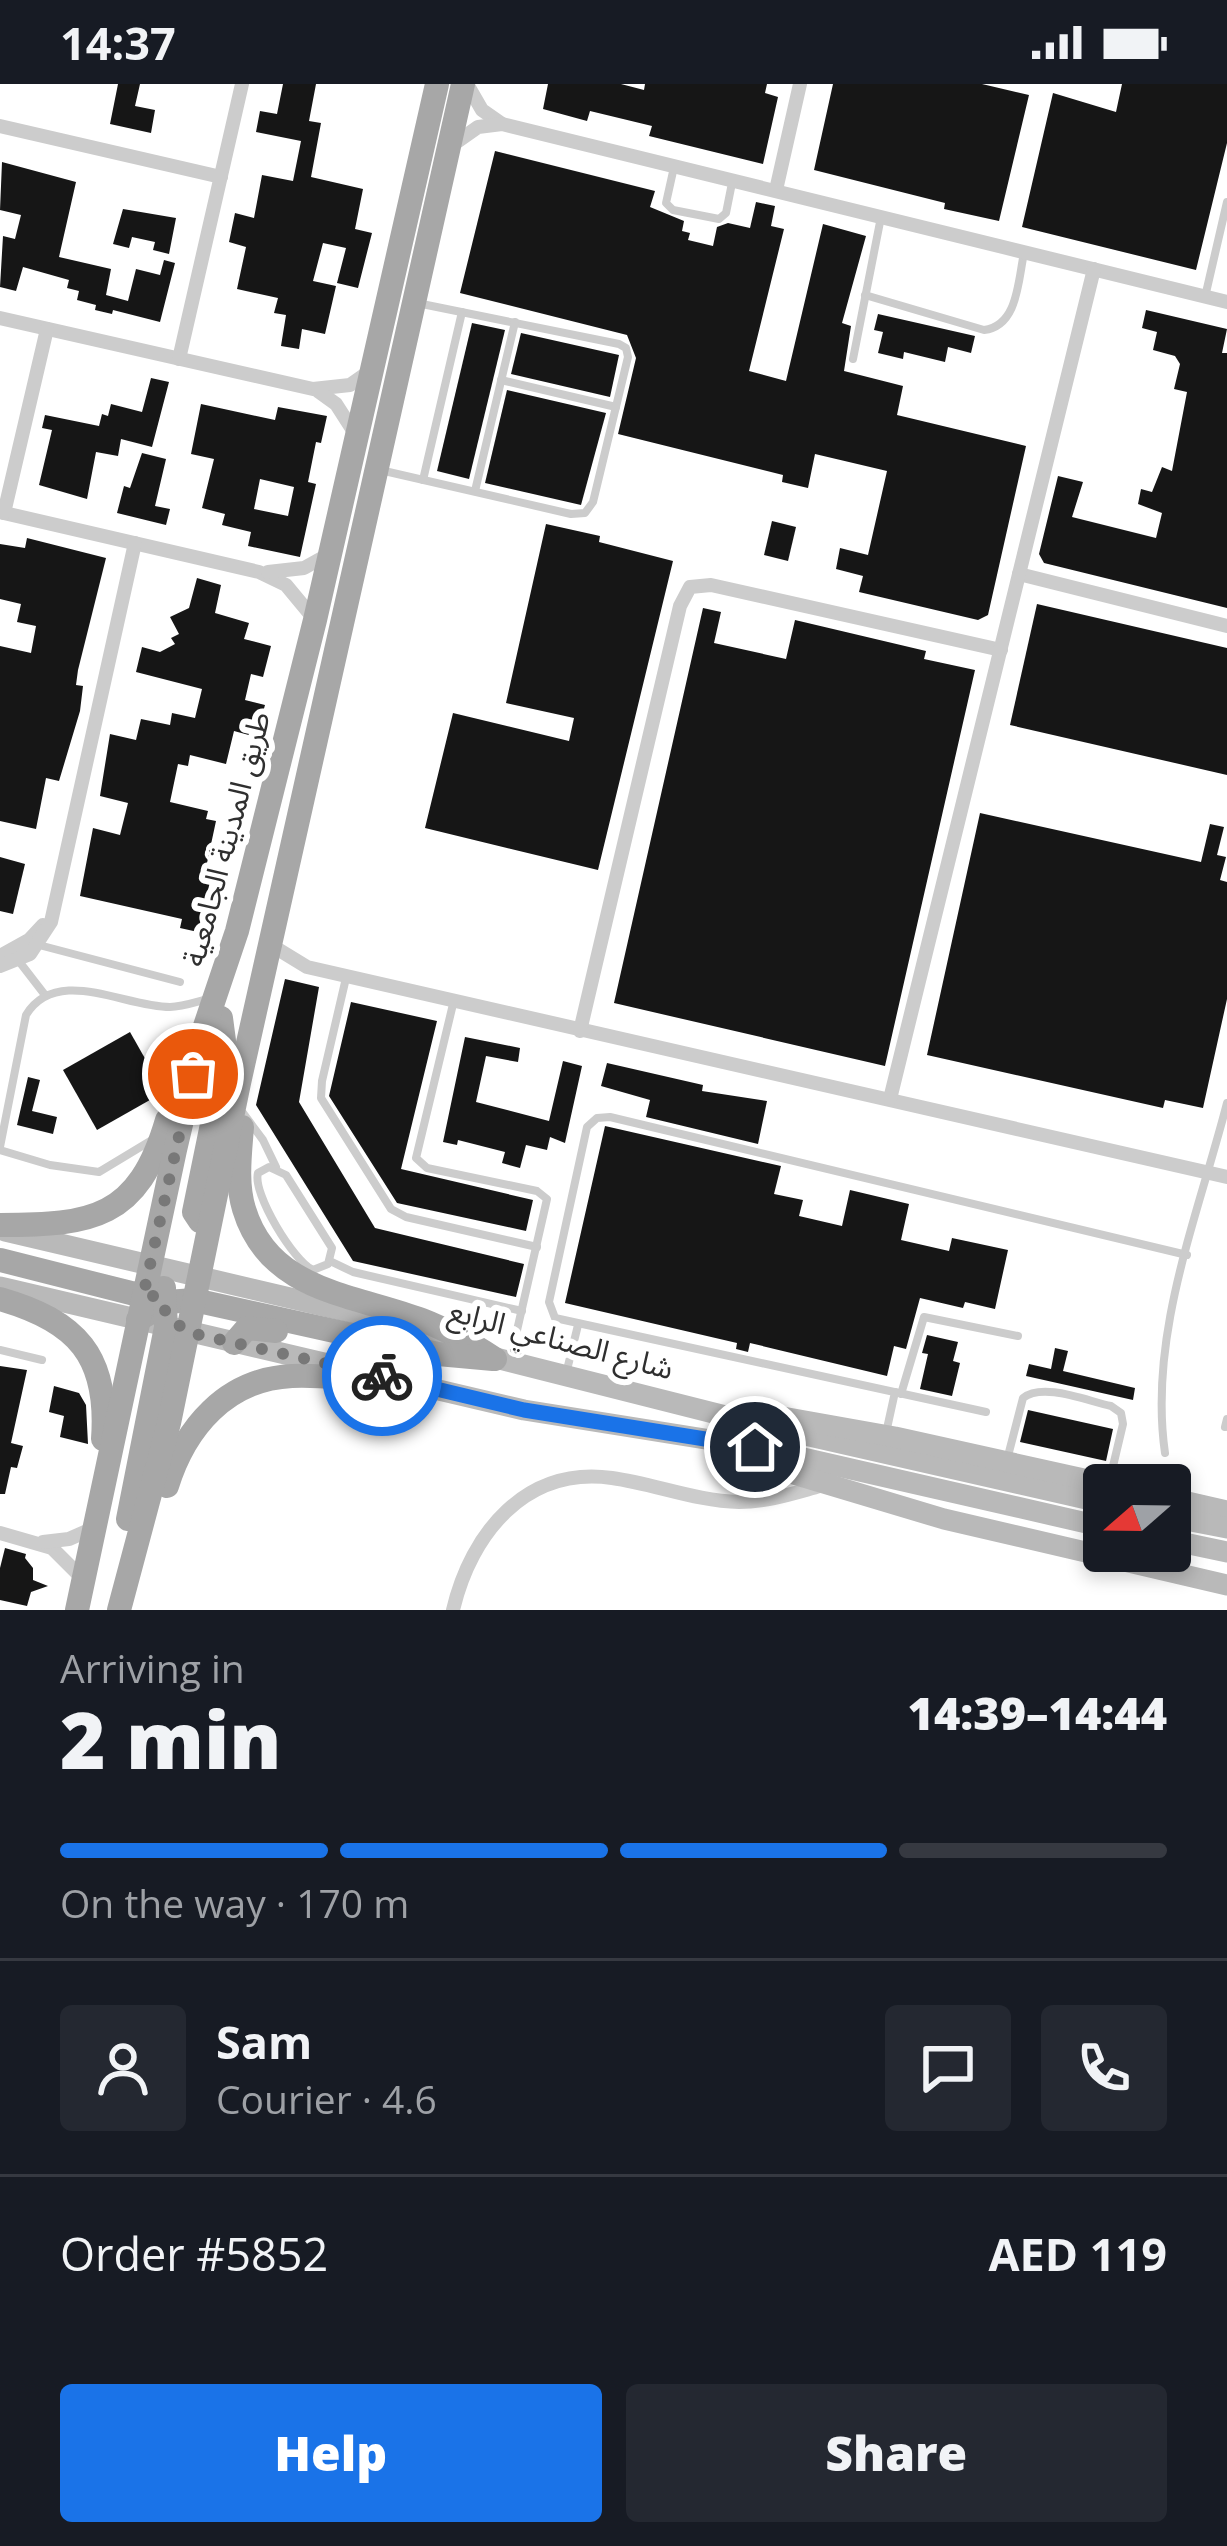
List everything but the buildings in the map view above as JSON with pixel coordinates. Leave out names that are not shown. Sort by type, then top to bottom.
[{"type":"main road","name":"طريق المدينة الجامعية","points":[[77,1610],[107,1481],[161,1300],[215,1009],[315,620],[437,84]]},
{"type":"main road","name":"طريق المدينة الجامعية","points":[[161,1300],[196,1288],[465,84]]},
{"type":"main road","points":[[0,1227],[58,1226],[115,1205],[141,1178],[163,1132],[181,1076],[215,1009]]},
{"type":"main road","points":[[210,1221],[200,1221],[194,1212],[226,1056],[215,1009]]},
{"type":"main road","points":[[239,1083],[243,1209],[258,1241],[283,1270],[326,1292],[445,1330],[502,1361]]},
{"type":"main road","points":[[0,1227],[161,1300]]},
{"type":"main road","points":[[0,1260],[161,1300]]},
{"type":"main road","points":[[0,1287],[161,1300],[196,1288],[461,1358],[502,1361]]},
{"type":"main road","name":"شارع الصناعي الرابع","points":[[196,1288],[354,1313],[502,1361],[1083,1499]]},
{"type":"main road","points":[[0,1299],[61,1323],[87,1350],[104,1396],[107,1481]]},
{"type":"main road","points":[[122,1599],[125,1532],[161,1300]]},
{"type":"main road","name":"شارع الصناعي الرابع","points":[[161,1300],[234,1343],[524,1410],[788,1454],[1002,1483],[1083,1518]]},
{"type":"main road","points":[[234,1343],[247,1328],[257,1327],[407,1360],[461,1358]]},
{"type":"main road","points":[[122,1599],[142,1562],[180,1451],[194,1426],[214,1406],[237,1390],[278,1378],[395,1379]]},
{"type":"main road","points":[[697,1408],[776,1415],[885,1435],[1002,1483],[1083,1485]]},
{"type":"main road","points":[[675,1435],[944,1519],[1227,1586]]},
{"type":"main road","points":[[1191,1503],[1227,1511]]},
{"type":"main road","points":[[1191,1521],[1227,1528]]},
{"type":"main road","points":[[1191,1544],[1227,1552]]},
{"type":"street","points":[[179,358],[242,84]]},
{"type":"street","points":[[465,84],[482,110],[502,124],[1227,302]]},
{"type":"street","points":[[776,190],[800,84]]},
{"type":"street","points":[[448,149],[466,132],[502,124]]},
{"type":"street","points":[[0,127],[221,177]]},
{"type":"street","points":[[890,1099],[1094,269]]},
{"type":"street","points":[[0,318],[313,389],[350,385],[370,371]]},
{"type":"street","points":[[47,329],[2,512],[259,572],[286,585],[315,620]]},
{"type":"street","points":[[313,389],[345,414],[356,438]]},
{"type":"street","points":[[0,966],[39,945],[52,922],[135,543]]},
{"type":"street","points":[[259,572],[304,568],[331,553]]},
{"type":"street","points":[[1019,574],[1227,626]]},
{"type":"street","points":[[580,1031],[680,606],[690,587],[711,584],[1000,650]]},
{"type":"street","points":[[0,956],[29,940],[53,911]]},
{"type":"street","points":[[271,945],[307,967],[1227,1177]]},
{"type":"street","points":[[263,978],[307,967]]},
{"type":"street","points":[[453,1610],[463,1573],[485,1532],[519,1499],[561,1480],[607,1478],[740,1502],[825,1484]]},
{"type":"street","points":[[38,1543],[69,1539],[97,1527]]},
{"type":"street","points":[[0,1534],[38,1543],[65,1557],[84,1580]]},
{"type":"lane","points":[[675,165],[666,203],[673,210],[719,220],[733,179]]},
{"type":"lane","points":[[1205,297],[1227,202]]},
{"type":"lane","points":[[853,358],[881,215]]},
{"type":"lane","points":[[865,295],[984,330],[996,328],[1009,316],[1024,252]]},
{"type":"lane","points":[[379,470],[572,514],[585,513],[593,502],[628,357],[623,345],[413,302]]},
{"type":"lane","points":[[422,480],[462,312]]},
{"type":"lane","points":[[475,491],[515,322]]},
{"type":"lane","points":[[501,380],[616,407]]},
{"type":"lane","points":[[39,945],[180,982]]},
{"type":"lane","points":[[18,960],[45,995]]},
{"type":"lane","points":[[346,976],[322,1098],[386,1202],[398,1214],[537,1247]]},
{"type":"lane","points":[[163,1132],[99,1172],[50,1165],[0,1149],[26,1016],[45,995],[66,989],[169,1007],[215,1009]]},
{"type":"lane","points":[[454,1000],[416,1159],[427,1168],[543,1194],[548,1205],[522,1311],[502,1361]]},
{"type":"lane","points":[[1165,1453],[1160,1382],[1227,1103]]},
{"type":"lane","points":[[243,1113],[332,1248],[330,1261],[322,1269],[305,1268],[257,1192],[258,1173],[276,1167]]},
{"type":"lane","points":[[986,1412],[555,1318],[549,1302],[584,1132],[591,1121],[603,1117],[1187,1255]]},
{"type":"lane","points":[[330,1261],[353,1272],[522,1311]]},
{"type":"lane","points":[[885,1435],[924,1318],[1018,1336]]},
{"type":"lane","points":[[566,1376],[578,1324]]},
{"type":"lane","points":[[0,1350],[42,1360]]},
{"type":"lane","points":[[1002,1483],[1028,1393],[1041,1391],[1121,1412],[1123,1424],[1114,1464]]},
{"type":"way so far","points":[[193,1074],[143,1296],[159,1296],[167,1315],[187,1332],[382,1376]]},
{"type":"route","points":[[382,1376],[600,1425],[755,1447]]}]
